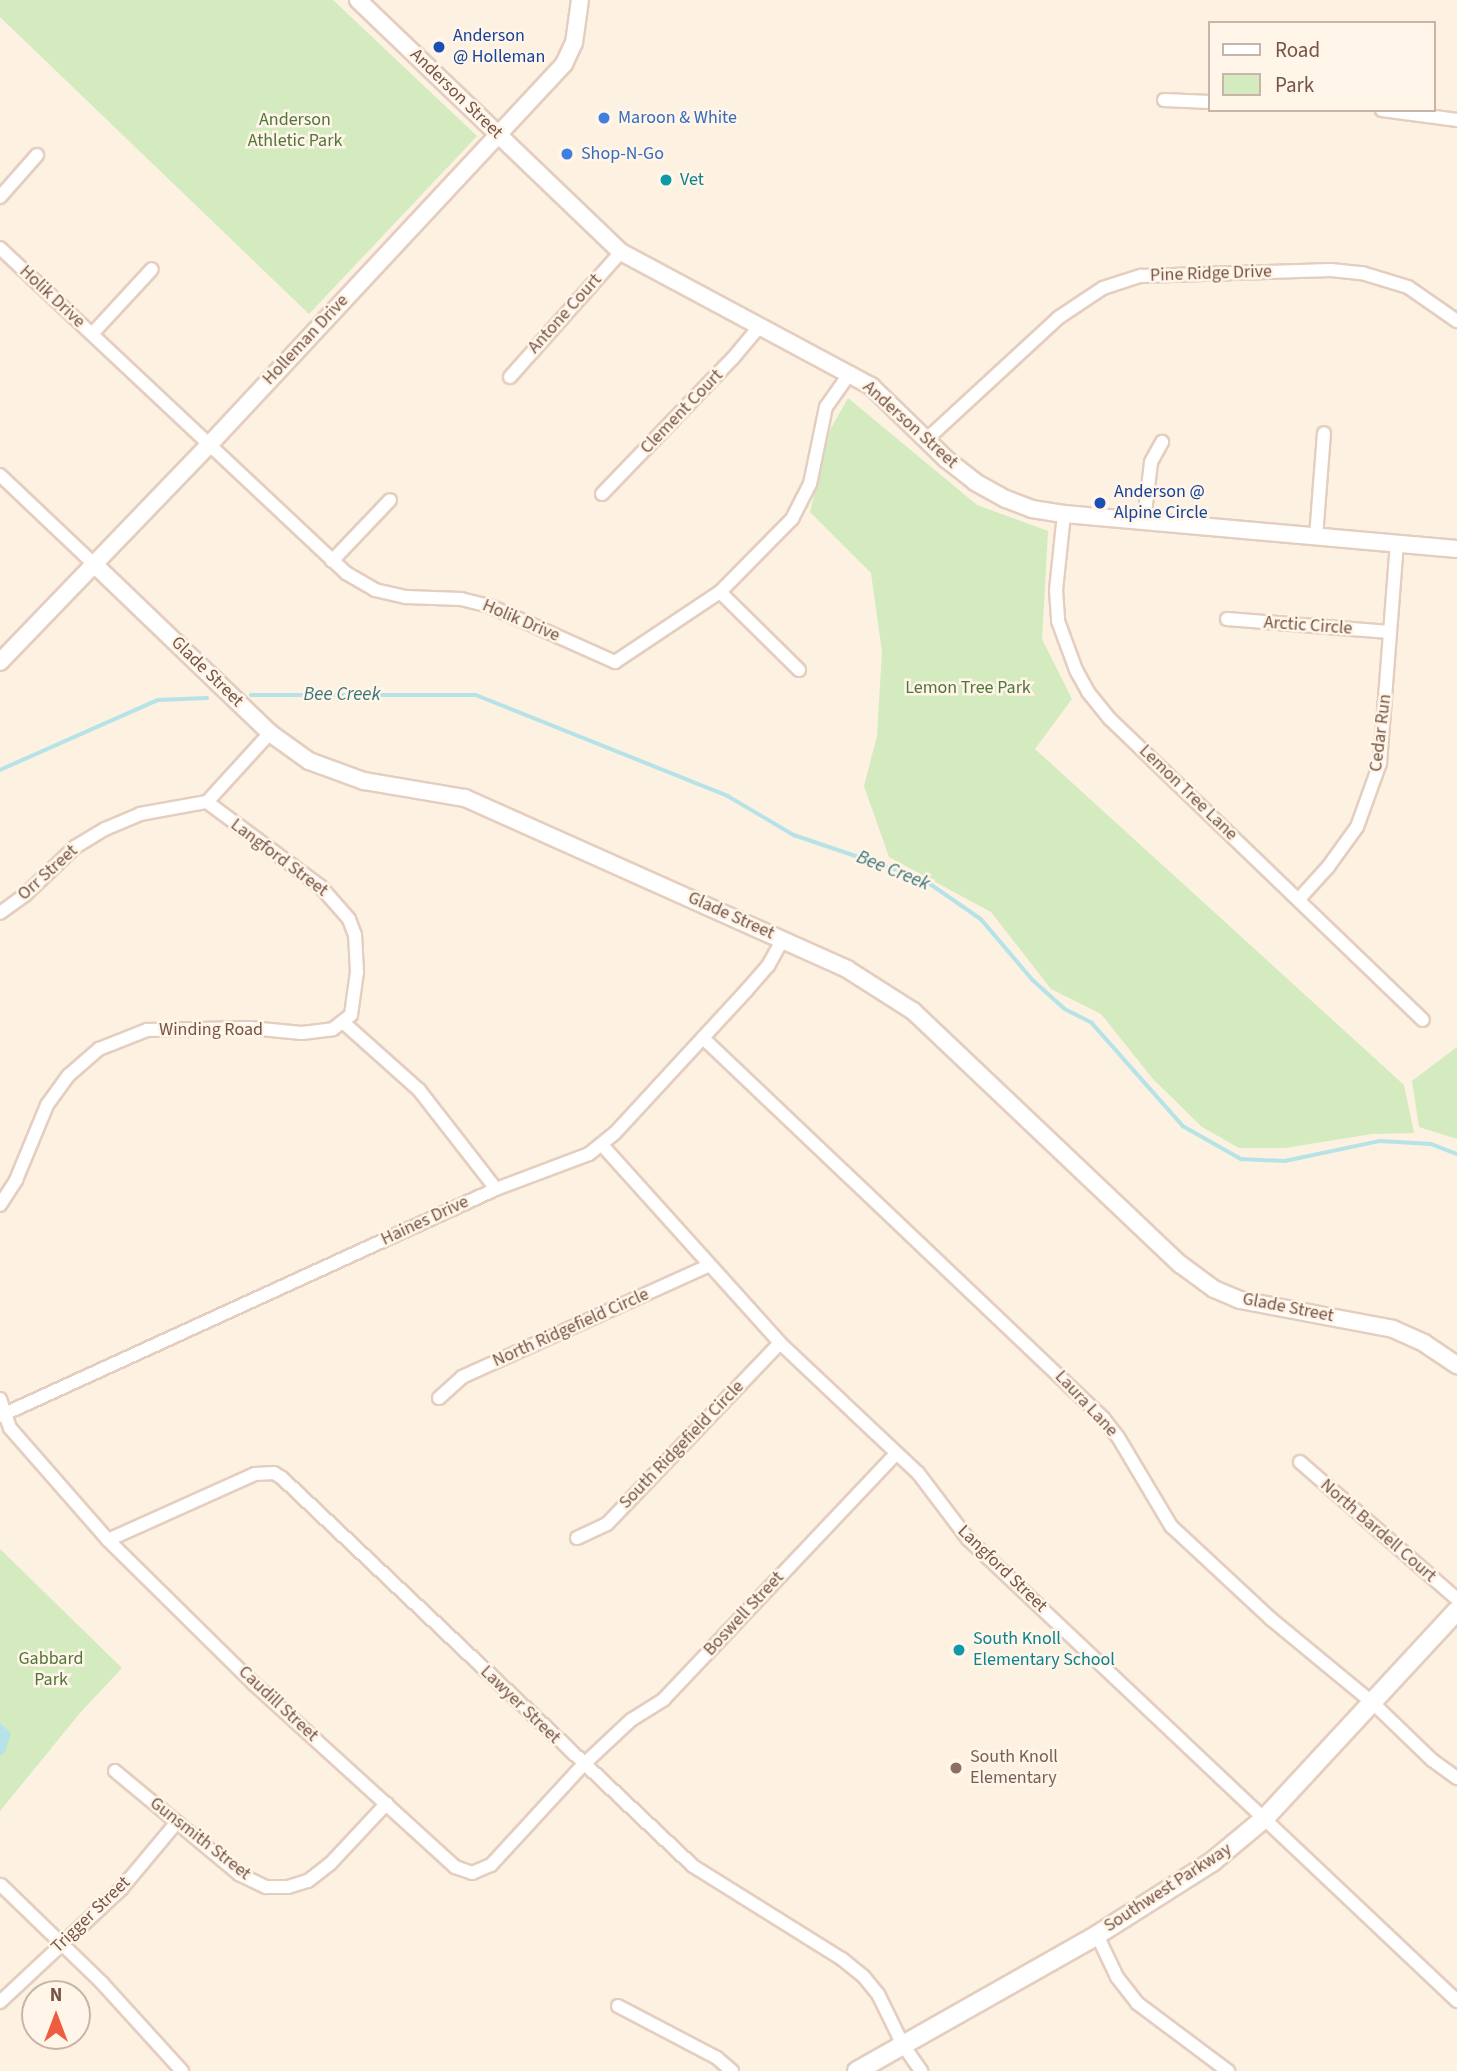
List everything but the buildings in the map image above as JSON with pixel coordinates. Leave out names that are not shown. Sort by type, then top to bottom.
[{"type":"main road","name":"Southwest Parkway","points":[[857,2071],[1097,1935],[1212,1862],[1265,1818],[1374,1704],[1457,1611]]},
{"type":"street","name":"Anderson Street","points":[[358,0],[496,134],[524,156],[621,252],[850,373],[888,400],[975,482],[1032,509],[1064,514],[1457,549]]},
{"type":"street","name":"Holleman Drive","points":[[0,662],[209,445],[564,64],[574,43],[580,0]]},
{"type":"street","points":[[1164,100],[1208,102]]},
{"type":"street","points":[[1397,112],[1457,120]]},
{"type":"street","points":[[0,197],[37,155]]},
{"type":"street","name":"Holik Drive","points":[[0,248],[332,561],[375,590],[406,597],[461,598],[484,605],[615,662],[720,592],[781,531],[801,506],[810,484],[826,407],[850,373]]},
{"type":"street","name":"Antone Court","points":[[510,377],[621,252]]},
{"type":"street","points":[[92,334],[152,268]]},
{"type":"street","name":"Pine Ridge Drive","points":[[927,439],[1058,318],[1103,288],[1141,276],[1331,270],[1362,273],[1408,287],[1457,321]]},
{"type":"street","name":"Clement Court","points":[[602,494],[733,358],[759,327]]},
{"type":"street","points":[[1316,537],[1324,433]]},
{"type":"street","points":[[1144,521],[1150,462],[1162,442]]},
{"type":"street","name":"Glade Street","points":[[0,475],[287,747],[326,769],[364,781],[431,790],[465,798],[847,969],[913,1011],[1180,1264],[1214,1289],[1240,1300],[1393,1329],[1424,1343],[1457,1365]]},
{"type":"street","points":[[332,561],[390,500]]},
{"type":"street","name":"Lemon Tree Lane","points":[[1064,514],[1056,590],[1058,621],[1076,670],[1088,692],[1110,719],[1423,1020]]},
{"type":"street","name":"Cedar Run","points":[[1299,899],[1328,867],[1351,835],[1374,786],[1384,740],[1389,632],[1397,544]]},
{"type":"street","points":[[720,592],[799,670]]},
{"type":"street","name":"Arctic Circle","points":[[1227,620],[1389,632]]},
{"type":"street","points":[[207,802],[270,733]]},
{"type":"street","name":"Orr Street","points":[[0,913],[25,895],[75,847],[105,829],[140,814],[207,802]]},
{"type":"street","name":"Langford Street","points":[[207,802],[320,886],[349,919],[355,936],[357,972],[351,1015],[344,1023]]},
{"type":"street","name":"Haines Drive","points":[[2,1415],[496,1189],[589,1154],[602,1145],[768,967],[783,939]]},
{"type":"street","points":[[344,1023],[419,1090],[496,1189]]},
{"type":"street","name":"Winding Road","points":[[0,1205],[16,1180],[47,1105],[69,1075],[99,1049],[147,1030],[250,1028],[302,1033],[344,1023]]},
{"type":"street","name":"Laura Lane","points":[[703,1038],[1103,1418],[1118,1437],[1171,1525],[1271,1619],[1374,1704],[1432,1760],[1457,1778]]},
{"type":"street","name":"Langford Street","points":[[602,1145],[780,1343],[918,1473],[968,1539],[1457,2001]]},
{"type":"street","name":"North Ridgefield Circle","points":[[439,1398],[462,1377],[708,1266]]},
{"type":"street","name":"South Ridgefield Circle","points":[[577,1538],[607,1524],[780,1343]]},
{"type":"street","name":"Caudill Street","points":[[0,1399],[2,1415],[10,1428],[108,1540],[254,1683],[455,1867],[472,1872],[482,1871],[491,1865],[583,1765]]},
{"type":"street","name":"Boswell Street","points":[[583,1765],[631,1720],[664,1699],[896,1454]]},
{"type":"street","name":"North Bardell Court","points":[[1300,1462],[1457,1599]]},
{"type":"street","name":"Lawyer Street","points":[[108,1540],[255,1474],[274,1473],[290,1483],[583,1765],[693,1866],[842,1959],[864,1977],[878,1994],[903,2045],[922,2071]]},
{"type":"street","name":"Gunsmith Street","points":[[115,1771],[249,1880],[266,1887],[288,1887],[308,1881],[330,1864],[387,1803]]},
{"type":"street","name":"Trigger Street","points":[[0,2002],[121,1889],[177,1822]]},
{"type":"street","points":[[1,1885],[157,2040],[182,2071]]},
{"type":"street","points":[[1097,1935],[1117,1977],[1137,2004],[1228,2071]]},
{"type":"street","points":[[618,2006],[717,2058],[732,2071]]},
{"type":"green space","name":"Anderson Athletic Park","points":[[0,0],[333,0],[477,136],[309,314],[0,17]]},
{"type":"green space","name":"Lemon Tree Park","points":[[848,398],[977,505],[1048,531],[1042,639],[1072,699],[1035,749],[1404,1085],[1414,1133],[1372,1134],[1285,1148],[1239,1148],[1202,1127],[1153,1079],[1101,1014],[1051,989],[991,912],[889,857],[864,786],[877,736],[882,652],[871,573],[810,512],[830,430]]},
{"type":"green space","points":[[1457,1047],[1457,1139],[1419,1127],[1412,1081]]},
{"type":"green space","name":"Gabbard Park","points":[[0,1549],[122,1668],[80,1713],[0,1811]]},
{"type":"water","points":[[0,1723],[11,1733],[5,1752],[0,1756]]},
{"type":"waterway","name":"Bee Creek","points":[[251,695],[476,695],[728,796],[794,835],[923,879],[981,919],[1033,980],[1065,1009],[1092,1023],[1183,1126],[1241,1159],[1285,1161],[1380,1141],[1431,1144],[1457,1154]]},
{"type":"waterway","name":"Bee Creek","points":[[0,770],[158,700],[207,698]]},
{"type":"place","name":"Anderson @ Holleman","points":[[439,47]]},
{"type":"place","name":"Maroon & White","points":[[604,118]]},
{"type":"place","name":"Shop-N-Go","points":[[567,154]]},
{"type":"place","name":"Vet","points":[[666,180]]},
{"type":"place","name":"Anderson @ Alpine Circle","points":[[1100,503]]},
{"type":"place","name":"South Knoll Elementary School","points":[[959,1650]]},
{"type":"place","name":"South Knoll Elementary","points":[[956,1768]]}]
